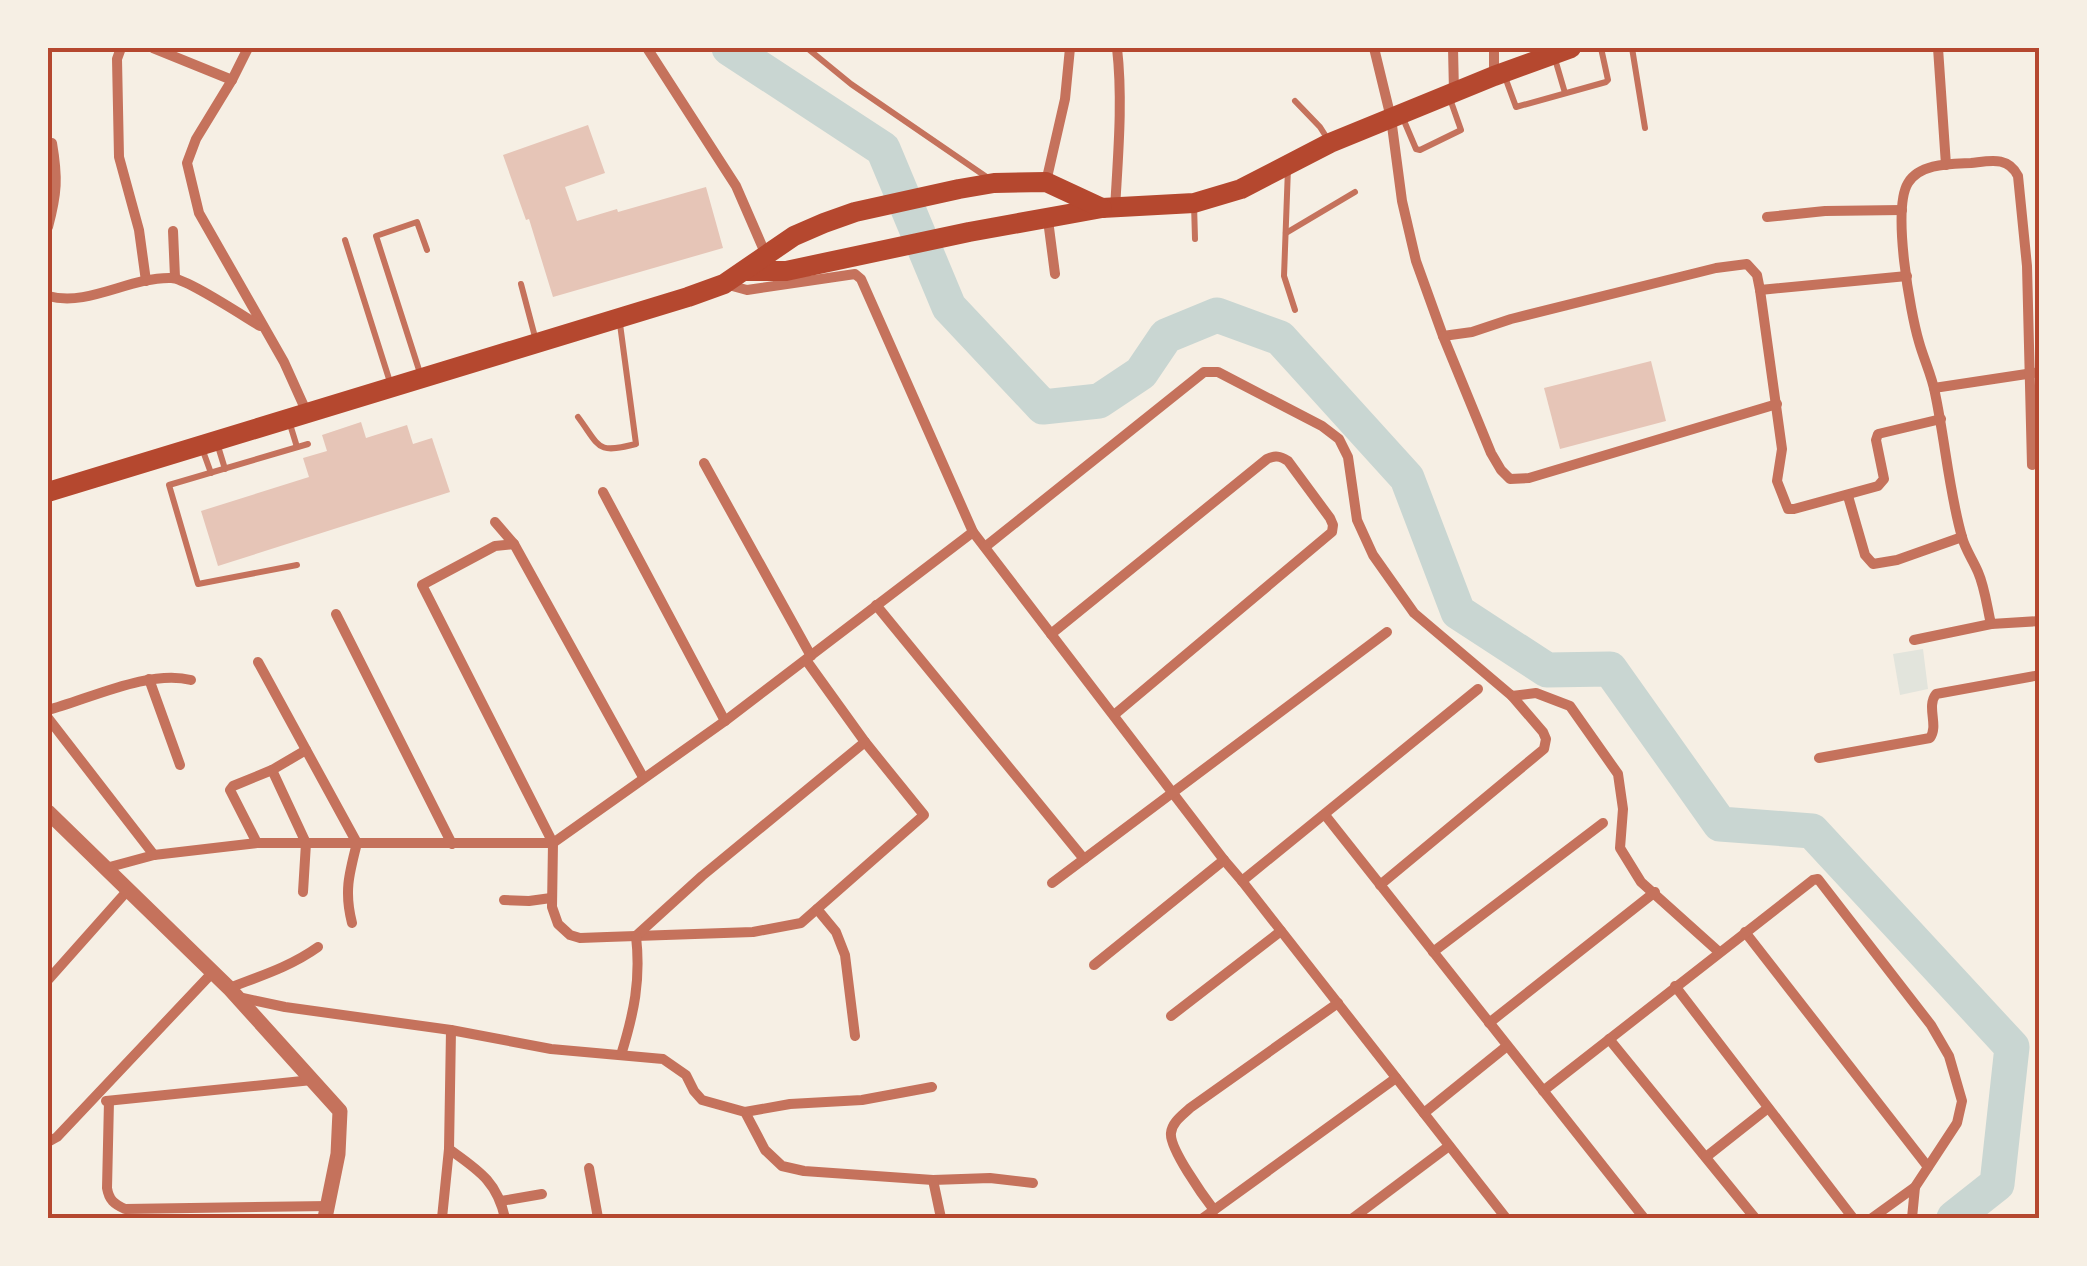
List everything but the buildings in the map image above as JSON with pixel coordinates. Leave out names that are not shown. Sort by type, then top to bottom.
[{"type":"main road","points":[[744,272],[786,270],[969,232],[1108,209],[1194,203],[1241,189],[1330,143],[1565,49]]},
{"type":"main road","points":[[48,492],[724,284],[794,236],[855,212],[994,182],[1046,182],[1108,209]]},
{"type":"street","points":[[120,48],[119,158],[139,230],[146,281]]},
{"type":"street","points":[[152,48],[232,80]]},
{"type":"street","points":[[248,48],[196,139],[188,163],[198,213],[284,362],[298,417]]},
{"type":"street","points":[[647,48],[736,186],[766,256]]},
{"type":"street","points":[[1046,182],[1065,99],[1070,48]]},
{"type":"street","points":[[1108,209],[1119,140],[1118,48]]},
{"type":"street","points":[[1374,48],[1396,116],[1402,201],[1416,261],[1491,452],[1510,479],[1528,478],[1777,404]]},
{"type":"street","points":[[1451,94],[1454,48]]},
{"type":"street","points":[[1494,48],[1499,74]]},
{"type":"street","points":[[1938,48],[1946,165]]},
{"type":"street","points":[[48,227],[58,174],[52,143]]},
{"type":"street","points":[[1991,624],[1981,580],[1962,537],[1934,388],[1915,327],[1907,276],[1904,194],[1911,178],[1924,169],[1994,161],[2013,166],[2018,176],[2034,266],[2032,465]]},
{"type":"street","points":[[1767,216],[1902,210]]},
{"type":"street","points":[[1048,220],[1055,274]]},
{"type":"street","points":[[172,230],[175,277]]},
{"type":"street","points":[[1443,336],[1747,264],[1754,269],[1760,290],[1782,449],[1777,480],[1788,509],[1882,484],[1878,434],[1940,419]]},
{"type":"street","points":[[724,284],[748,290],[855,274],[861,279],[973,532],[1424,1113],[1499,1216]]},
{"type":"street","points":[[1760,290],[1907,276]]},
{"type":"street","points":[[48,296],[66,301],[175,277],[264,328]]},
{"type":"street","points":[[985,547],[1204,372],[1218,372],[1322,426],[1339,439],[1348,457],[1357,520],[1372,556],[1414,613],[1512,696],[1546,738],[1544,749],[1380,886]]},
{"type":"street","points":[[1934,388],[2035,373]]},
{"type":"street","points":[[1051,634],[1267,459],[1274,456],[1288,461],[1330,518],[1332,532],[1114,715]]},
{"type":"street","points":[[514,544],[495,546],[422,585],[553,843],[551,898],[558,924],[580,938],[753,932],[801,923],[924,815],[866,742],[808,658],[704,463]]},
{"type":"street","points":[[603,492],[726,721]]},
{"type":"street","points":[[1848,496],[1864,555],[1873,564],[1897,560],[1962,537]]},
{"type":"street","points":[[495,522],[514,544],[643,778]]},
{"type":"street","points":[[106,868],[154,855],[258,843],[553,843],[726,721],[973,532]]},
{"type":"street","points":[[876,605],[1084,859]]},
{"type":"street","points":[[336,614],[452,844]]},
{"type":"street","points":[[1914,640],[1991,624],[2040,621]]},
{"type":"street","points":[[1052,883],[1388,632]]},
{"type":"street","points":[[258,662],[357,844],[347,880],[346,900],[352,923]]},
{"type":"street","points":[[48,710],[149,679],[177,676],[191,680]]},
{"type":"street","points":[[1819,758],[1930,738],[1934,730],[1931,701],[1936,694],[2040,676]]},
{"type":"street","points":[[149,679],[180,765]]},
{"type":"street","points":[[1242,880],[1478,689]]},
{"type":"street","points":[[1512,696],[1536,693],[1570,706],[1618,774],[1623,808],[1620,848],[1641,882],[1719,952]]},
{"type":"street","points":[[48,718],[154,855]]},
{"type":"street","points":[[621,1054],[639,980],[636,936],[702,876],[866,742]]},
{"type":"street","points":[[258,843],[230,790],[306,750]]},
{"type":"street","points":[[272,770],[306,843],[304,892]]},
{"type":"street","points":[[48,812],[214,972],[340,1111],[338,1154],[327,1212],[125,1209],[114,1204],[107,1188],[109,1101]]},
{"type":"street","points":[[1325,816],[1644,1218]]},
{"type":"street","points":[[1433,952],[1603,824]]},
{"type":"street","points":[[1094,965],[1224,860]]},
{"type":"street","points":[[1542,1091],[1812,880],[1822,882],[1931,1026],[1949,1056],[1962,1101],[1957,1123],[1916,1187],[1912,1218]]},
{"type":"street","points":[[48,980],[128,890]]},
{"type":"street","points":[[1489,1023],[1656,892]]},
{"type":"street","points":[[504,900],[551,898]]},
{"type":"street","points":[[817,909],[836,932],[845,955],[855,1036]]},
{"type":"street","points":[[1171,1016],[1281,931]]},
{"type":"street","points":[[1746,932],[1928,1167]]},
{"type":"street","points":[[233,992],[298,961],[318,947]]},
{"type":"street","points":[[52,1140],[214,972]]},
{"type":"street","points":[[1675,986],[1853,1218]]},
{"type":"street","points":[[233,992],[286,1007],[451,1030],[551,1050],[663,1058],[686,1075],[702,1100],[745,1112],[790,1104],[862,1100],[932,1087]]},
{"type":"street","points":[[1214,1210],[1172,1145],[1175,1122],[1338,1003]]},
{"type":"street","points":[[442,1218],[451,1030]]},
{"type":"street","points":[[1609,1038],[1755,1218]]},
{"type":"street","points":[[1424,1113],[1508,1046]]},
{"type":"street","points":[[1203,1218],[1396,1078]]},
{"type":"street","points":[[90,1102],[312,1080]]},
{"type":"street","points":[[1706,1157],[1768,1108]]},
{"type":"street","points":[[745,1112],[765,1150],[782,1166],[804,1172],[1033,1183]]},
{"type":"street","points":[[1353,1218],[1449,1146]]},
{"type":"street","points":[[448,1149],[485,1175],[501,1201],[504,1218]]},
{"type":"street","points":[[589,1168],[598,1218]]},
{"type":"street","points":[[933,1180],[942,1218]]},
{"type":"street","points":[[1872,1218],[1916,1187]]},
{"type":"street","points":[[501,1201],[542,1194]]},
{"type":"lane","points":[[807,48],[851,84],[994,182]]},
{"type":"lane","points":[[1499,74],[1515,107],[1608,82],[1601,48]]},
{"type":"lane","points":[[1632,48],[1645,128]]},
{"type":"lane","points":[[1564,94],[1565,49]]},
{"type":"lane","points":[[1396,116],[1420,150],[1461,130],[1451,94]]},
{"type":"lane","points":[[1295,101],[1330,143]]},
{"type":"lane","points":[[1288,165],[1284,276],[1295,310]]},
{"type":"lane","points":[[1285,234],[1354,192]]},
{"type":"lane","points":[[1194,203],[1196,238]]},
{"type":"lane","points":[[422,379],[376,236],[417,222],[427,250]]},
{"type":"lane","points":[[345,240],[392,388]]},
{"type":"lane","points":[[521,284],[536,344]]},
{"type":"lane","points":[[578,417],[599,446],[610,450],[636,444],[619,318]]},
{"type":"lane","points":[[297,447],[298,417]]},
{"type":"lane","points":[[209,444],[225,469]]},
{"type":"lane","points":[[209,444],[211,473]]},
{"type":"lane","points":[[297,564],[198,584],[169,485],[308,444]]},
{"type":"shaded area","points":[[1923,649],[1928,689],[1900,695],[1893,654]]},
{"type":"waterway","points":[[729,48],[883,149],[949,307],[1043,407],[1099,401],[1141,373],[1166,336],[1217,315],[1280,338],[1407,478],[1458,612],[1547,670],[1610,669],[1720,824],[1812,831],[2012,1047],[1997,1184],[1954,1218]]}]
